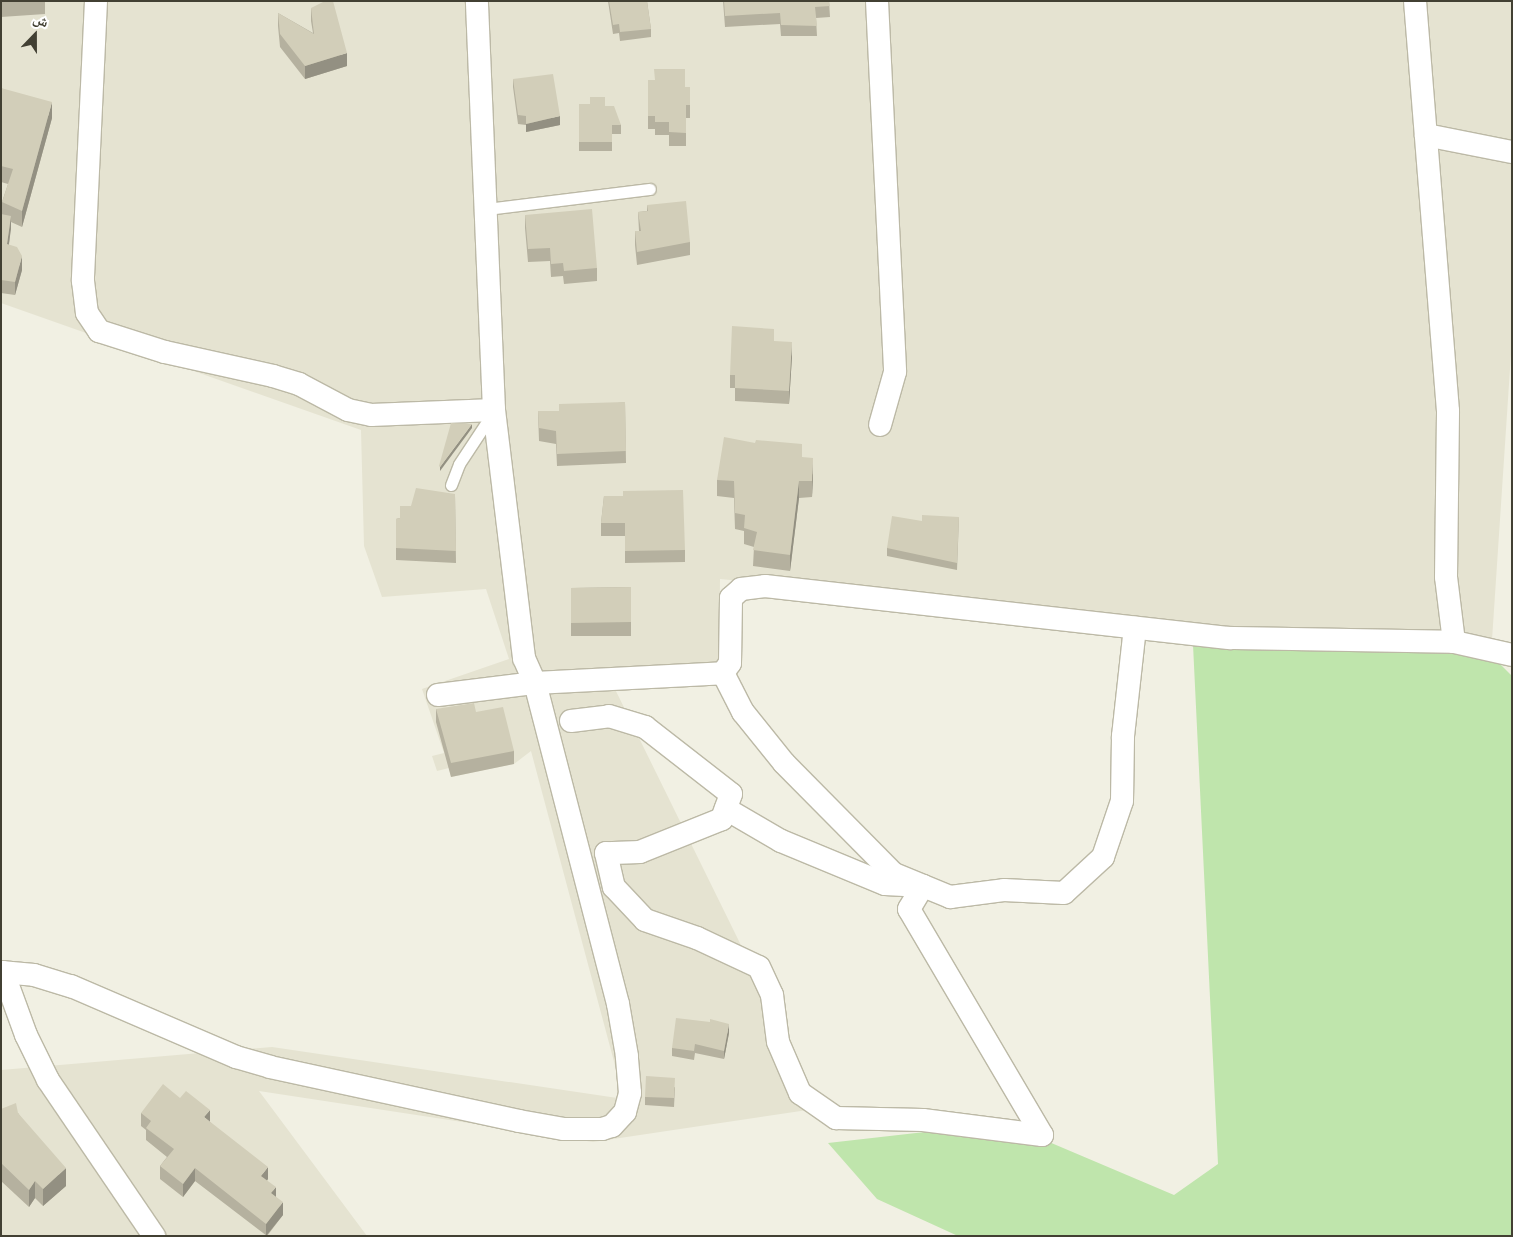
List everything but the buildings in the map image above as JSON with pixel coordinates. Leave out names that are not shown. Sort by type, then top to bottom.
[{"type":"street","points":[[96,1],[82,281],[87,313],[99,331],[157,349],[273,376],[299,384],[348,410],[371,415],[494,410]]},
{"type":"street","points":[[154,1236],[108,1173],[48,1080],[34,1054],[2,972],[49,979],[78,988],[236,1057],[344,1086],[555,1127],[589,1131],[612,1126],[625,1112],[630,1076],[618,1004],[535,683],[524,658],[494,410],[477,1]]},
{"type":"street","points":[[877,1],[895,372],[880,425]]},
{"type":"street","points":[[1415,1],[1448,411],[1446,577],[1454,642]]},
{"type":"street","points":[[1426,135],[1512,152]]},
{"type":"street","points":[[723,674],[730,663],[731,598],[742,589],[765,586],[1231,638],[1454,642],[1512,655]]},
{"type":"street","points":[[723,674],[743,712],[784,763],[894,874],[950,897],[1004,890],[1064,893],[1104,858],[1122,801],[1123,736],[1135,628]]},
{"type":"street","points":[[438,695],[535,683],[723,674]]},
{"type":"street","points":[[571,720],[609,716],[645,727],[731,794],[722,819],[640,852],[606,853],[614,887],[645,920],[697,938],[759,967],[772,995],[778,1042],[800,1092],[836,1118],[932,1121],[1042,1135],[909,909],[923,886]]},
{"type":"street","points":[[726,809],[781,841],[885,884],[923,886]]},
{"type":"lane","points":[[486,209],[650,189]]},
{"type":"lane","points":[[451,485],[459,464],[494,410]]},
{"type":"shaded area","points":[[1,1],[1512,1],[1512,339],[1491,655],[720,579],[719,675],[611,681],[821,1108],[593,1142],[259,1091],[367,1236],[1,1236],[1,1070],[272,1047],[624,1099],[531,751],[514,764],[451,777],[449,768],[437,771],[432,756],[444,753],[422,689],[509,659],[486,589],[382,597],[364,546],[361,430],[1,303]]},
{"type":"green space","points":[[1192,624],[1491,655],[1512,676],[1512,1236],[958,1236],[877,1199],[828,1143],[1004,1123],[1174,1195],[1218,1164]]}]
